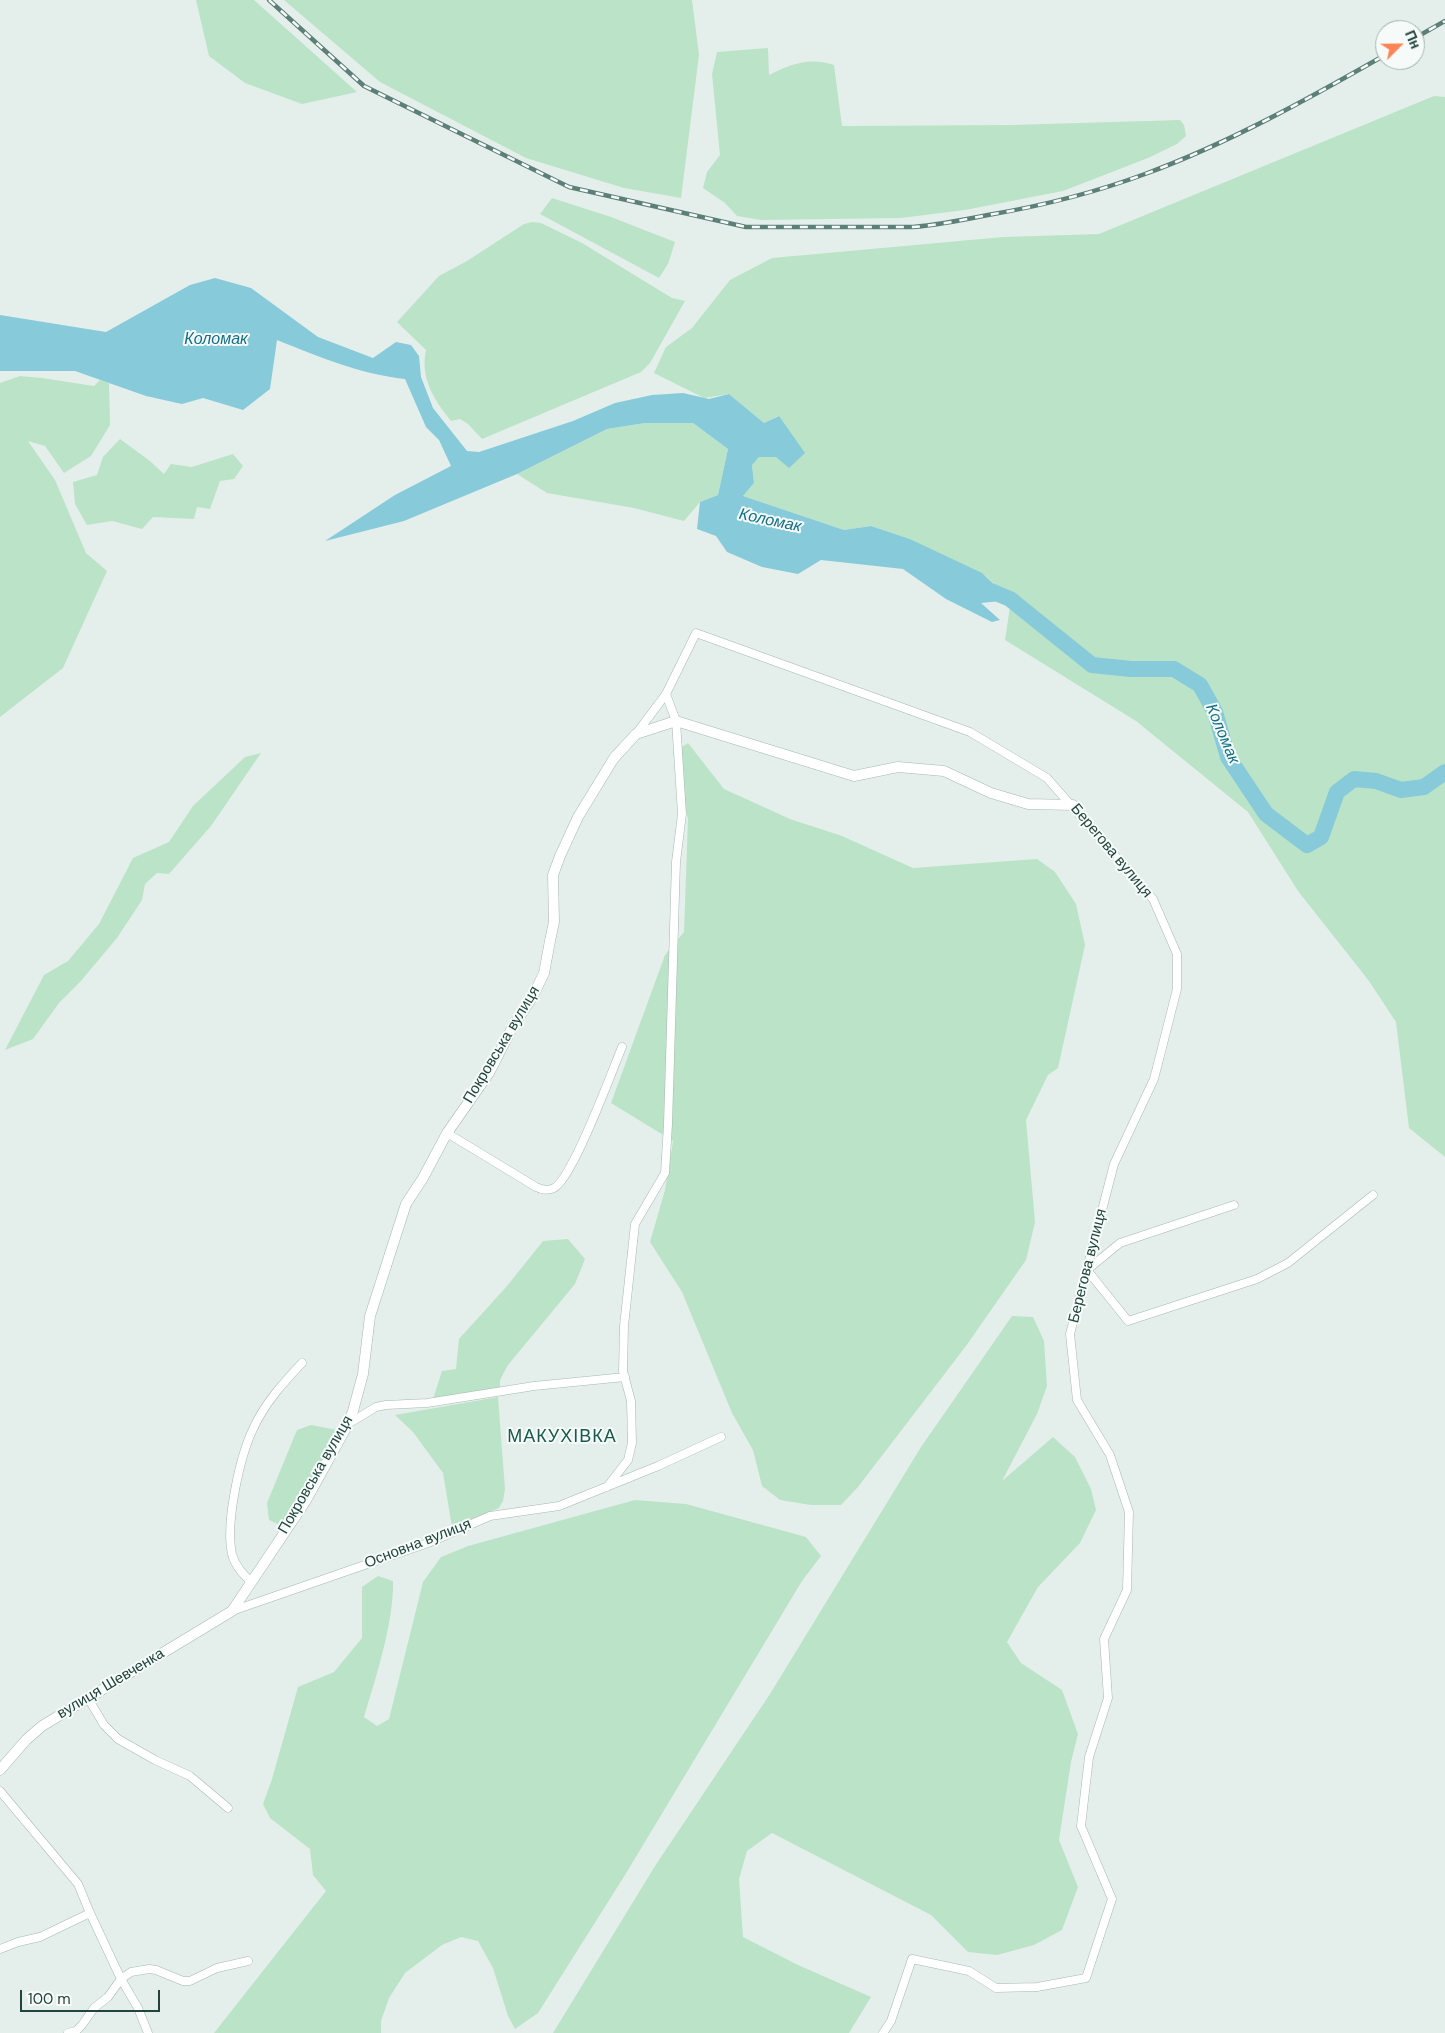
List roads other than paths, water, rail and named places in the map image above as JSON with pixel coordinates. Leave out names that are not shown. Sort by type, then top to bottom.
[{"type":"street","name":"Покровська вулиця","points":[[232,1611],[305,1502],[348,1424],[363,1374],[370,1316],[406,1204],[423,1178],[447,1133],[488,1072],[512,1028],[533,996],[544,973],[554,922],[553,875],[578,817],[614,758],[636,734],[666,694],[696,633]]},
{"type":"street","name":"Берегова вулиця","points":[[696,633],[970,732],[1047,778],[1073,805],[1153,899],[1177,954],[1177,989],[1154,1079],[1114,1164],[1070,1334],[1077,1400],[1110,1454],[1129,1512],[1127,1590],[1104,1639],[1108,1698],[1089,1758],[1081,1826],[1112,1899],[1086,1978],[1037,1987],[996,1988],[969,1971],[912,1959],[891,2020],[883,2033]]},
{"type":"street","points":[[607,1487],[628,1460],[632,1443],[631,1401],[624,1377],[624,1326],[635,1224],[665,1173],[676,862],[682,814],[676,721],[666,694]]},
{"type":"street","points":[[636,734],[676,721],[854,776],[898,768],[944,771],[991,793],[1028,804],[1073,805]]},
{"type":"street","points":[[447,1133],[536,1187],[542,1190],[553,1188],[559,1184],[565,1175],[584,1139],[622,1047]]},
{"type":"street","points":[[1234,1205],[1120,1243],[1087,1270],[1128,1321],[1257,1279],[1288,1264],[1373,1195]]},
{"type":"street","points":[[251,1582],[237,1566],[232,1556],[232,1509],[239,1472],[253,1428],[263,1409],[302,1362]]},
{"type":"street","points":[[348,1424],[368,1411],[386,1405],[427,1403],[534,1386],[624,1377]]},
{"type":"street","name":"Основна вулиця","points":[[232,1611],[428,1543],[490,1516],[559,1506],[658,1466],[721,1437]]},
{"type":"street","name":"вулиця Шевченка","points":[[0,1770],[26,1740],[42,1726],[232,1611]]},
{"type":"street","points":[[88,1698],[104,1725],[118,1739],[155,1760],[190,1776],[228,1808]]},
{"type":"street","points":[[0,1791],[78,1884],[121,1979],[138,2008],[148,2033]]},
{"type":"street","points":[[0,1949],[18,1942],[40,1937],[90,1912]]},
{"type":"street","points":[[68,2033],[76,2031],[121,1979],[131,1972],[148,1969],[168,1974],[183,1982],[216,1968],[248,1961]]},
{"type":"water","name":"Коломак","points":[[215,278],[251,288],[318,337],[373,358],[396,342],[411,345],[419,356],[421,377],[433,408],[467,451],[479,452],[573,421],[615,403],[652,395],[683,393],[709,399],[729,394],[764,423],[779,416],[805,453],[789,468],[776,457],[759,457],[752,465],[754,483],[743,496],[844,530],[871,526],[910,539],[982,573],[1011,600],[981,603],[1000,620],[992,622],[946,599],[903,569],[821,560],[798,574],[762,567],[727,552],[716,536],[697,529],[700,502],[718,495],[728,449],[693,423],[645,423],[607,429],[517,474],[404,521],[325,541],[395,495],[451,466],[439,440],[426,427],[405,379],[356,369],[277,340],[270,389],[243,410],[203,398],[182,404],[146,396],[75,371],[0,371],[0,315],[106,332],[190,285]]},
{"type":"waterway","name":"Коломак","points":[[991,591],[1010,599],[1092,665],[1131,669],[1174,669],[1200,685],[1215,712],[1228,757],[1266,814],[1307,845],[1321,837],[1337,792],[1354,779],[1376,781],[1401,790],[1424,787],[1445,772]]},
{"type":"railway","points":[[269,0],[364,86],[569,187],[746,227],[913,227],[960,220],[1067,198],[1126,181],[1207,149],[1297,104],[1375,61]]},
{"type":"railway","points":[[1425,32],[1445,21]]},
{"type":"district","name":"МАКУХІВКА","points":[[562,1437]]}]
